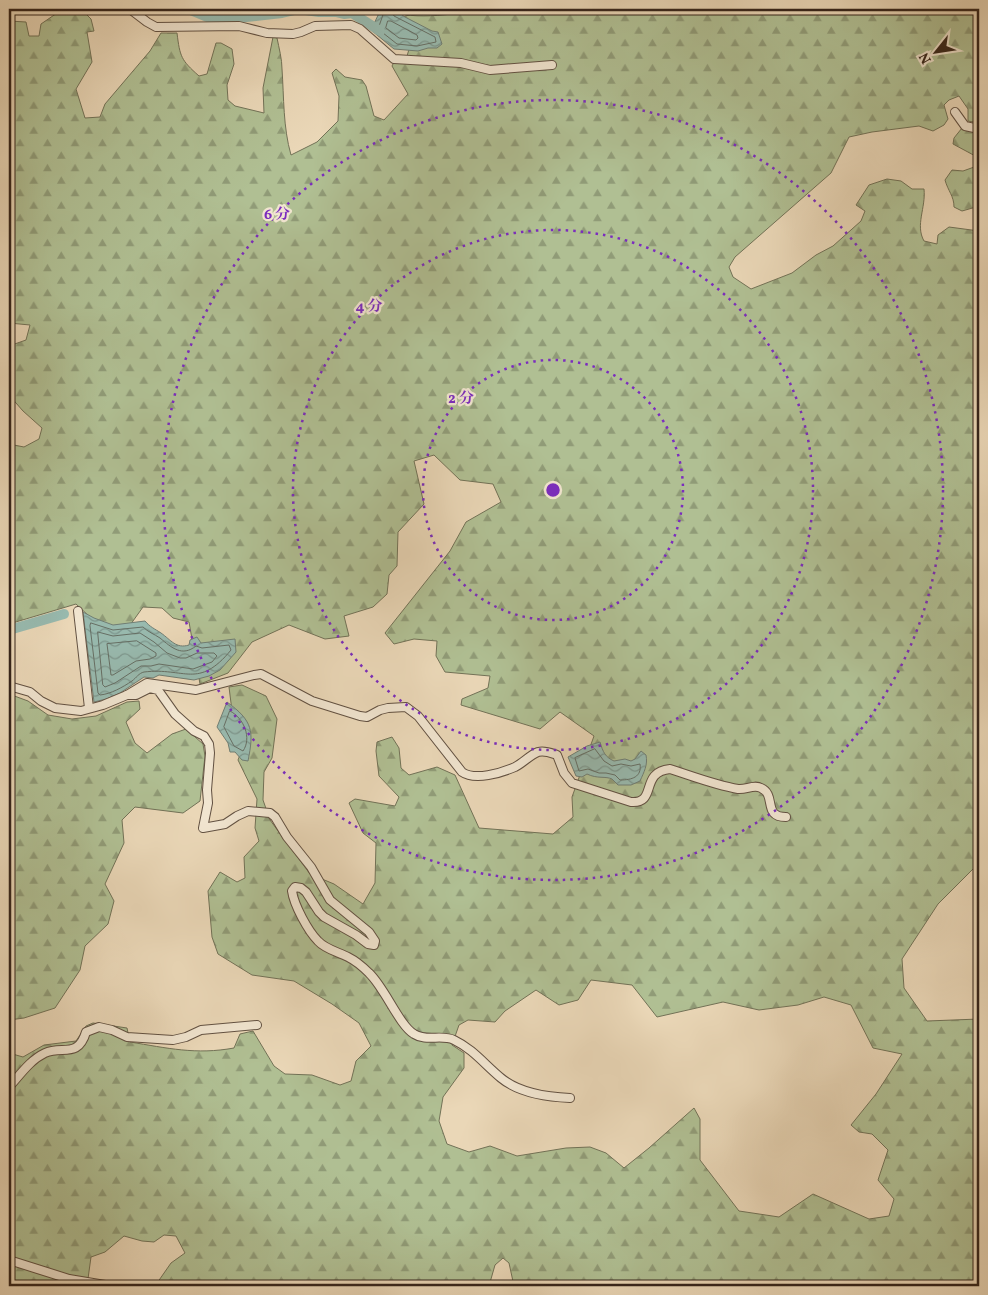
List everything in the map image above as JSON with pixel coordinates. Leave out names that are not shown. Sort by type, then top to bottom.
[{"type":"street","points":[[130,9],[156,27],[239,26],[267,33],[293,34],[314,26],[351,25],[360,29],[394,58],[404,60],[451,62],[490,70],[552,65]]},
{"type":"street","points":[[955,112],[964,126],[979,129]]},
{"type":"street","points":[[78,611],[89,708]]},
{"type":"street","points":[[9,686],[30,692],[41,701],[55,708],[69,711],[103,705],[127,695],[147,683],[196,690],[261,674],[312,701],[360,716],[367,717],[388,708],[406,707],[418,716],[466,775],[472,776],[503,771],[515,767],[539,752],[546,751],[558,755],[564,774],[572,783],[631,802],[639,803],[645,799],[650,781],[656,774],[661,770],[670,770],[738,789],[758,786],[764,789],[767,794],[773,813],[778,817],[786,817]]},
{"type":"street","points":[[127,695],[136,695],[150,688],[158,690],[176,714],[194,731],[204,736],[209,744],[208,803],[203,828],[225,824],[248,811],[270,813],[275,817],[287,837],[311,867],[330,900],[369,932],[375,941],[374,944],[368,944],[324,917],[306,892],[296,887],[292,891],[293,899],[310,930],[318,942],[358,963],[381,986],[406,1029],[422,1037],[452,1039],[472,1050],[503,1080],[516,1087],[541,1095],[570,1098]]},
{"type":"street","points":[[9,1087],[23,1070],[47,1052],[78,1047],[84,1040],[86,1032],[99,1027],[112,1030],[127,1037],[173,1040],[186,1037],[201,1030],[257,1025]]},
{"type":"street","points":[[9,1260],[69,1279],[111,1286]]},
{"type":"green space","points":[[59,9],[81,9],[91,19],[94,31],[87,32],[92,62],[76,89],[85,118],[100,117],[105,104],[150,51],[161,33],[177,33],[182,58],[199,76],[207,74],[216,43],[221,43],[232,49],[234,64],[227,85],[228,100],[235,106],[264,113],[263,88],[273,37],[277,38],[282,61],[285,123],[291,155],[317,142],[338,121],[339,96],[332,73],[336,69],[345,77],[362,80],[366,86],[374,116],[384,120],[408,94],[392,66],[394,62],[407,56],[410,46],[389,20],[434,9],[979,9],[979,123],[968,121],[968,109],[959,96],[949,100],[944,105],[948,119],[944,125],[933,131],[919,126],[849,137],[831,173],[735,257],[729,267],[733,277],[751,289],[792,273],[816,255],[833,246],[861,221],[865,211],[856,205],[869,185],[887,179],[901,181],[912,189],[924,189],[920,229],[924,241],[937,244],[938,235],[949,227],[979,231],[979,868],[974,868],[938,904],[902,959],[904,988],[927,1021],[979,1019],[979,1286],[514,1286],[509,1263],[503,1258],[495,1265],[489,1286],[155,1286],[171,1263],[185,1253],[176,1236],[164,1235],[154,1242],[124,1236],[105,1252],[91,1257],[87,1286],[9,1286],[9,1053],[23,1057],[44,1045],[76,1041],[86,1026],[93,1023],[127,1028],[130,1042],[194,1051],[234,1048],[240,1034],[253,1031],[274,1066],[285,1074],[312,1075],[340,1085],[351,1081],[356,1061],[371,1046],[359,1023],[294,981],[252,975],[218,954],[212,937],[208,891],[220,872],[237,882],[245,878],[244,857],[259,841],[255,828],[257,799],[238,760],[245,742],[232,711],[229,687],[242,685],[266,696],[277,719],[272,758],[264,772],[263,800],[270,820],[310,874],[334,884],[363,904],[375,883],[376,843],[363,833],[349,803],[355,799],[395,806],[399,797],[379,776],[376,751],[377,742],[392,737],[399,748],[401,768],[409,775],[437,767],[455,775],[479,828],[553,834],[573,817],[572,797],[594,736],[560,712],[540,729],[461,705],[462,699],[488,688],[490,676],[445,672],[436,656],[437,641],[414,639],[394,644],[385,633],[450,551],[466,522],[501,502],[493,484],[460,480],[434,455],[414,461],[424,504],[398,532],[397,566],[389,575],[387,594],[373,607],[344,616],[349,636],[325,639],[289,625],[252,642],[228,673],[200,684],[189,622],[173,618],[162,608],[143,607],[128,628],[111,629],[90,617],[76,604],[9,624],[9,444],[24,447],[39,439],[42,428],[9,395],[9,346],[26,340],[30,325],[9,323],[9,21],[26,22],[29,36],[39,36],[41,24],[60,11]],"holes":[[[591,980],[632,985],[657,1017],[723,1002],[759,1010],[798,1005],[824,997],[851,1005],[873,1048],[902,1054],[876,1094],[851,1125],[859,1132],[872,1134],[888,1150],[878,1180],[894,1199],[889,1216],[869,1219],[813,1194],[779,1217],[739,1211],[700,1160],[700,1119],[694,1108],[624,1168],[606,1153],[590,1147],[566,1148],[517,1156],[490,1146],[469,1152],[447,1144],[439,1121],[443,1097],[464,1068],[464,1053],[452,1045],[459,1025],[468,1020],[495,1022],[505,1011],[536,990],[559,1005],[578,1000]]]},
{"type":"green space","points":[[387,9],[491,9],[424,16],[398,13]]},
{"type":"green space","points":[[962,128],[979,132],[979,158],[953,144],[954,138]]},
{"type":"green space","points":[[979,159],[979,210],[976,207],[962,211],[954,207],[945,180],[952,170],[963,171],[977,166]]},
{"type":"green space","points":[[9,694],[28,701],[48,715],[72,719],[96,716],[127,702],[139,701],[140,709],[126,722],[135,743],[147,753],[172,734],[186,729],[203,744],[205,756],[200,801],[183,813],[135,807],[122,820],[124,843],[105,884],[114,901],[108,924],[85,946],[80,970],[55,1008],[24,1018],[9,1020]]},
{"type":"water","points":[[381,9],[394,9],[405,17],[432,31],[438,32],[442,44],[437,48],[418,51],[394,49],[371,30]]},
{"type":"water","points":[[83,612],[113,625],[145,621],[174,643],[181,646],[189,645],[190,640],[197,637],[201,643],[235,639],[236,652],[220,670],[209,676],[194,680],[159,675],[153,678],[144,677],[120,693],[94,702]]},
{"type":"water","points":[[227,702],[242,715],[250,727],[251,742],[248,761],[242,760],[235,752],[230,752],[228,743],[217,727]]},
{"type":"water","points":[[600,742],[605,754],[614,761],[625,759],[631,761],[641,751],[646,755],[646,765],[640,781],[631,785],[618,785],[610,778],[587,774],[582,777],[576,776],[568,757],[587,746]]},
{"type":"waterway","points":[[188,9],[207,17],[228,19],[282,13],[299,9],[344,14],[352,13],[380,31]]},
{"type":"waterway","points":[[9,630],[64,614]]}]
